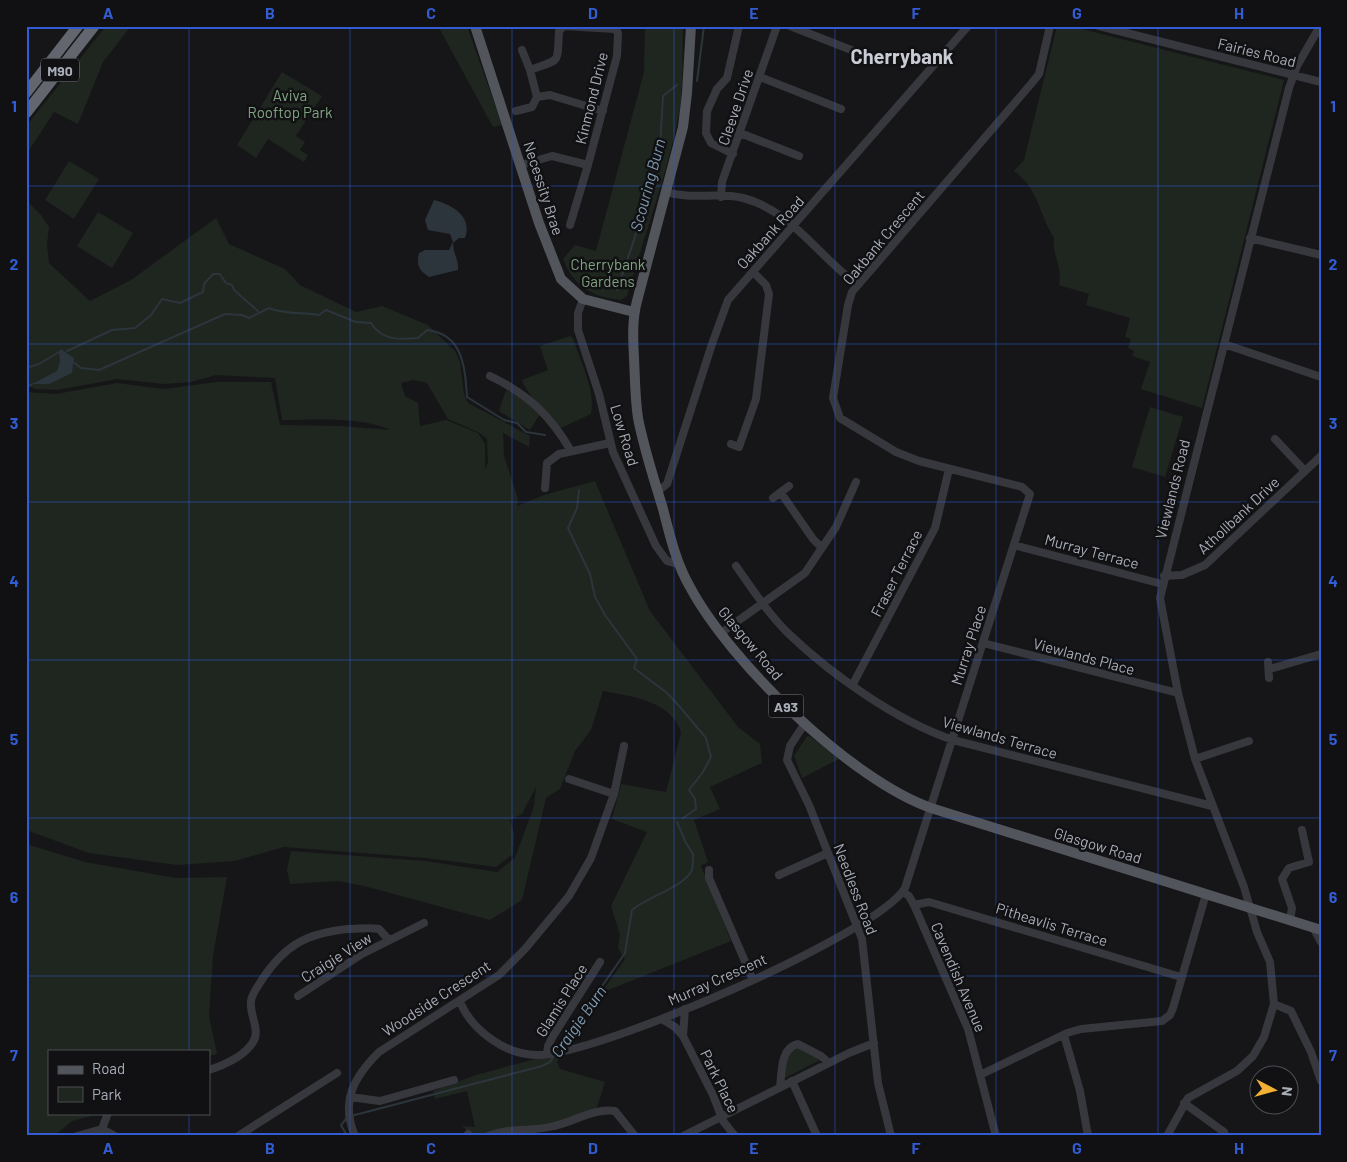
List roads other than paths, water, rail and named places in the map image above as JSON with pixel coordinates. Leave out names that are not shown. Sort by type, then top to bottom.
[{"type":"highway","name":"M90","points":[[26,93],[78,26]]},
{"type":"highway","name":"M90","points":[[26,113],[94,26]]},
{"type":"main road","name":"Necessity Brae","points":[[475,26],[561,279],[583,299],[634,312]]},
{"type":"main road","name":"Glasgow Road","points":[[691,26],[688,93],[683,127],[634,312],[637,411],[657,492],[679,564],[693,594],[721,633],[773,693],[805,724],[886,787],[931,808],[1317,929]]},
{"type":"street","points":[[733,154],[711,143],[706,133],[707,111],[717,89],[727,78],[739,26]]},
{"type":"street","name":"Cleeve Drive","points":[[721,196],[722,182],[777,26]]},
{"type":"street","points":[[790,26],[864,55]]},
{"type":"street","name":"Oakbank Road","points":[[657,492],[668,484],[725,307],[752,272],[793,228],[968,26]]},
{"type":"street","name":"Oakbank Crescent","points":[[1029,491],[1022,487],[949,469],[896,452],[840,418],[833,398],[848,305],[858,285],[1039,74],[1050,26]]},
{"type":"street","name":"Fairies Road","points":[[1099,26],[1321,82]]},
{"type":"street","name":"Viewlands Road","points":[[1274,1004],[1270,962],[1257,932],[1250,907],[1195,758],[1178,693],[1160,598],[1163,580],[1289,88],[1294,74],[1320,26]]},
{"type":"street","name":"Kinmond Drive","points":[[521,165],[552,156],[588,165],[617,56],[618,32],[615,29],[561,28],[558,57],[554,63],[530,70]]},
{"type":"street","points":[[516,111],[532,107],[537,97],[530,70],[522,50]]},
{"type":"street","points":[[760,77],[842,109]]},
{"type":"street","points":[[537,97],[550,95],[603,111]]},
{"type":"street","points":[[740,133],[799,156]]},
{"type":"street","points":[[570,225],[588,165]]},
{"type":"street","points":[[666,192],[678,196],[721,196],[756,202],[778,214],[858,285]]},
{"type":"street","points":[[1250,238],[1321,255]]},
{"type":"street","points":[[731,444],[738,447],[756,399],[768,294],[766,285],[752,272]]},
{"type":"street","name":"Low Road","points":[[583,299],[578,313],[578,330],[599,394],[610,443],[625,481],[656,546],[667,561],[679,564]]},
{"type":"street","points":[[1224,344],[1321,377]]},
{"type":"street","points":[[490,376],[516,388],[534,402],[562,436],[571,451]]},
{"type":"street","points":[[1274,439],[1305,471]]},
{"type":"street","points":[[545,488],[546,463],[559,454],[610,443]]},
{"type":"street","name":"Athollbank Drive","points":[[1163,580],[1182,575],[1205,565],[1321,456]]},
{"type":"street","name":"Fraser Terrace","points":[[853,684],[935,528],[949,469]]},
{"type":"street","points":[[721,633],[805,573],[836,527],[856,482]]},
{"type":"street","points":[[773,498],[789,486]]},
{"type":"street","name":"Murray Place","points":[[931,808],[1029,499],[1029,491]]},
{"type":"street","points":[[781,493],[813,539],[822,548]]},
{"type":"street","name":"Murray Terrace","points":[[1014,545],[1163,580]]},
{"type":"street","name":"Viewlands Terrace","points":[[736,566],[789,635],[822,663],[895,714],[952,740],[1212,806]]},
{"type":"street","name":"Viewlands Place","points":[[983,643],[1178,693]]},
{"type":"street","points":[[1269,670],[1320,655]]},
{"type":"street","name":"Needless Road","points":[[805,724],[788,751],[787,760],[805,797],[864,946],[878,1083],[891,1136]]},
{"type":"street","points":[[1195,758],[1249,741]]},
{"type":"street","name":"Woodside Crescent","points":[[355,1136],[349,1119],[350,1098],[358,1075],[379,1052],[460,1002],[505,969],[525,949],[569,896],[591,858],[614,794],[624,746]]},
{"type":"street","points":[[569,779],[614,794]]},
{"type":"street","points":[[903,892],[931,808]]},
{"type":"street","points":[[1290,920],[1292,908],[1282,879],[1289,868],[1308,862],[1302,830]]},
{"type":"street","points":[[779,875],[828,853]]},
{"type":"street","points":[[709,870],[709,878],[753,980]]},
{"type":"street","name":"Murray Crescent","points":[[460,1002],[481,1031],[499,1044],[521,1053],[538,1055],[553,1052],[685,1010],[753,980],[856,926],[903,892]]},
{"type":"street","name":"Cavendish Avenue","points":[[903,892],[909,896],[914,905],[968,1030],[996,1136]]},
{"type":"street","points":[[980,1076],[1064,1035],[1082,1029],[1162,1021],[1170,1015],[1206,894]]},
{"type":"street","name":"Pitheavlis Terrace","points":[[914,905],[929,902],[1182,977]]},
{"type":"street","name":"Craigie View","points":[[298,996],[362,954],[424,922]]},
{"type":"street","name":"Craigie View","points":[[210,1070],[238,1057],[252,1044],[256,1032],[250,1006],[253,994],[278,958],[299,942],[330,931],[374,928],[381,931],[389,940]]},
{"type":"street","points":[[1317,929],[1321,942]]},
{"type":"street","name":"Glamis Place","points":[[553,1052],[548,1046],[553,1036],[600,962]]},
{"type":"street","points":[[1167,1136],[1184,1103],[1193,1094],[1237,1071],[1253,1056],[1264,1037],[1274,1004],[1291,1011],[1311,1052],[1321,1081]]},
{"type":"street","points":[[683,1036],[685,1010]]},
{"type":"street","name":"Park Place","points":[[662,1018],[675,1027],[683,1036],[722,1117],[735,1136]]},
{"type":"street","points":[[1064,1035],[1080,1091],[1088,1136]]},
{"type":"street","points":[[683,1136],[828,1063],[874,1043]]},
{"type":"street","points":[[780,1087],[786,1051],[791,1046],[798,1044],[821,1056],[828,1063]]},
{"type":"street","points":[[238,1136],[337,1073]]},
{"type":"street","points":[[350,1098],[380,1101],[454,1080]]},
{"type":"street","points":[[792,1081],[818,1136]]},
{"type":"street","points":[[1184,1103],[1224,1132],[1225,1136]]},
{"type":"street","points":[[488,1136],[504,1131],[555,1126],[595,1111],[606,1110],[615,1111],[635,1136]]},
{"type":"street","points":[[102,1129],[108,1114]]},
{"type":"street","points":[[77,1136],[102,1129],[115,1136]]},
{"type":"waterway","name":"Scouring Burn","points":[[697,81],[704,26]]},
{"type":"waterway","name":"Scouring Burn","points":[[617,290],[634,240],[660,147],[663,96],[677,85]]},
{"type":"waterway","points":[[67,351],[112,330],[135,328],[151,315],[162,299],[180,303],[203,292],[204,284],[213,274],[220,274],[226,283],[232,285],[234,290],[258,311]]},
{"type":"waterway","points":[[73,362],[81,368],[99,370],[225,314],[242,315],[249,318],[269,308],[319,315],[326,310],[356,322],[371,323],[380,333],[391,338],[418,338],[427,330],[448,338],[460,354],[465,374],[467,397],[504,420],[517,423],[526,432],[545,435]]},
{"type":"waterway","points":[[26,368],[39,364],[59,352]]},
{"type":"waterway","points":[[26,388],[32,384]]},
{"type":"waterway","name":"Craigie Burn","points":[[579,490],[577,508],[568,528],[590,574],[595,597],[605,615],[637,659],[634,668],[667,693],[706,738],[711,757],[703,772],[689,790],[695,799],[696,809],[683,818]]},
{"type":"waterway","name":"Craigie Burn","points":[[559,1048],[625,953],[632,910],[681,882],[692,870],[693,854],[677,822]]},
{"type":"waterway","name":"Craigie Burn","points":[[351,1116],[542,1066],[550,1062],[555,1054]]},
{"type":"waterway","name":"Craigie Burn","points":[[347,1118],[341,1125],[347,1136]]},
{"type":"district","name":"Cherrybank","points":[[902,56]]},
{"type":"park label","name":"Aviva Rooftop Park","points":[[290,104]]},
{"type":"park label","name":"Cherrybank Gardens","points":[[608,272]]}]
